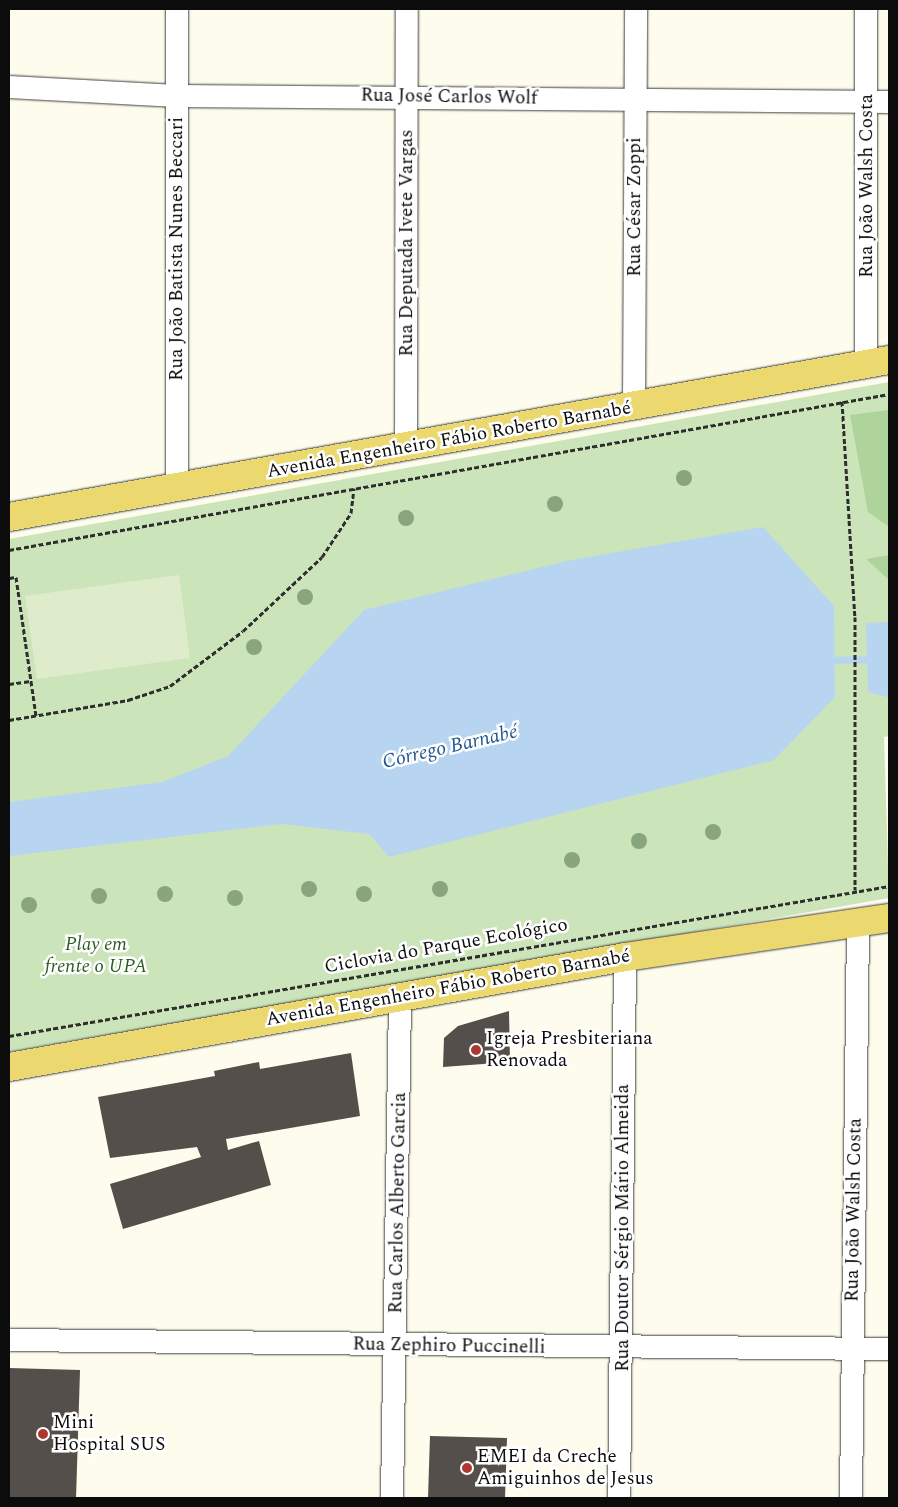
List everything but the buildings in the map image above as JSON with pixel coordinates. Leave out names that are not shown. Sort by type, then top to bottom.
[{"type":"main road","name":"Avenida Engenheiro Fábio Roberto Barnabé","points":[[9,517],[177,490],[878,362]]},
{"type":"main road","name":"Avenida Engenheiro Fábio Roberto Barnabé","points":[[9,1067],[625,957],[858,921],[889,918]]},
{"type":"street","name":"Rua João Batista Nunes Beccari","points":[[177,9],[177,490]]},
{"type":"street","name":"Rua Deputada Ivete Vargas","points":[[406,447],[407,9]]},
{"type":"street","name":"Rua César Zoppi","points":[[634,406],[636,9]]},
{"type":"street","name":"Rua João Walsh Costa","points":[[866,9],[878,102],[878,362]]},
{"type":"street","name":"Rua José Carlos Wolf","points":[[9,87],[177,96],[407,96],[636,101],[878,102]]},
{"type":"street","name":"Rua João Walsh Costa","points":[[851,1498],[858,921]]},
{"type":"street","name":"Rua Doutor Sérgio Mário Almeida","points":[[620,1498],[625,957]]},
{"type":"street","name":"Rua Carlos Alberto Garcia","points":[[392,1498],[396,1346],[400,998]]},
{"type":"street","name":"Rua Zephiro Puccinelli","points":[[9,1340],[396,1346],[889,1349]]},
{"type":"path","points":[[9,550],[889,394]]},
{"type":"path","points":[[842,401],[855,617],[853,696],[855,890]]},
{"type":"path","points":[[9,720],[128,700],[170,686],[242,631],[322,556],[351,513],[354,488]]},
{"type":"path","points":[[9,578],[16,577],[36,716]]},
{"type":"path","points":[[9,684],[31,681]]},
{"type":"path","name":"Ciclovia do Parque Ecológico","points":[[9,1036],[855,890],[889,886]]},
{"type":"green space","name":"Play em frente o UPA","points":[[889,382],[889,736],[884,737],[889,898],[9,1052],[9,539]]},
{"type":"green space","points":[[889,410],[889,527],[868,512],[850,415]]},
{"type":"green space","points":[[889,555],[889,580],[866,559]]},
{"type":"green space","points":[[179,575],[190,658],[37,679],[25,596]]},
{"type":"water","points":[[763,527],[834,606],[835,697],[774,760],[389,857],[369,834],[282,824],[9,856],[9,802],[162,782],[228,756],[364,610],[571,560]]},
{"type":"water","points":[[889,622],[889,697],[887,697],[868,692],[866,623]]},
{"type":"waterway","name":"Córrego Barnabé","points":[[826,660],[889,659]]},
{"type":"place","name":"Igreja Presbiteriana Renovada","points":[[476,1050]]},
{"type":"place","name":"Mini Hospital SUS","points":[[43,1434]]},
{"type":"place","name":"EMEI da Creche Amiguinhos de Jesus","points":[[467,1468]]}]
